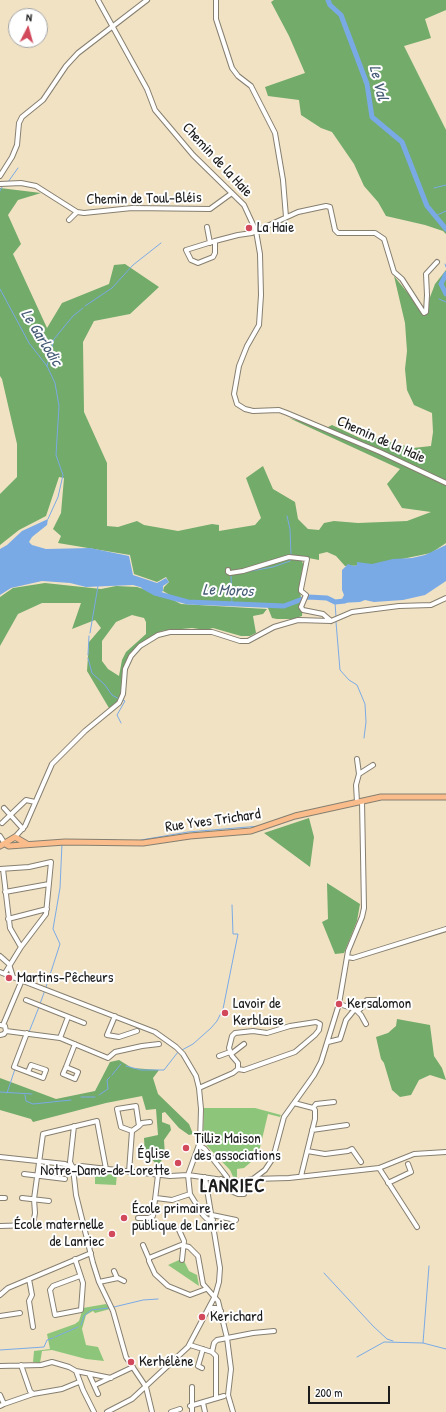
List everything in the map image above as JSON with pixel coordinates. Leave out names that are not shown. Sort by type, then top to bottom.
[{"type":"main road","name":"Rue Yves Trichard","points":[[19,846],[28,844],[65,842],[143,843],[190,836],[240,832],[259,828],[295,816],[360,801],[392,796],[446,796]]},
{"type":"main road","points":[[15,838],[28,844]]},
{"type":"main road","points":[[3,845],[15,838]]},
{"type":"main road","points":[[15,838],[15,843],[19,846]]},
{"type":"main road","points":[[3,845],[19,846]]},
{"type":"street","name":"Chemin de la Haie","points":[[98,0],[147,89],[155,110],[193,155],[247,209],[256,231],[260,260],[261,295],[259,325],[247,346],[239,366],[234,394],[237,404],[245,409],[253,411],[279,410],[287,413],[446,483]]},
{"type":"street","points":[[0,176],[12,157],[17,145],[19,123],[22,118],[44,100],[66,66],[78,53],[147,0]]},
{"type":"street","points":[[216,0],[216,19],[232,68],[238,76],[251,86],[275,133],[283,180],[286,217]]},
{"type":"street","name":"Chemin de Toul-Bléis","points":[[0,184],[21,183],[36,186],[77,212],[132,208],[210,209],[232,193]]},
{"type":"street","points":[[215,241],[215,253],[213,257],[198,263],[190,260],[186,250],[215,241],[256,231],[298,212],[326,206],[330,207],[335,230],[338,233],[375,233],[384,238],[394,272],[412,294],[424,313],[426,312],[427,296],[426,274],[437,262]]},
{"type":"street","name":"Chemin de Toul-Bléis","points":[[69,220],[77,212]]},
{"type":"street","points":[[207,227],[210,243]]},
{"type":"street","points":[[228,570],[230,573],[244,571],[289,557],[307,559],[301,589],[305,597],[301,606],[306,612],[320,613],[331,621]]},
{"type":"street","points":[[15,838],[23,829],[52,764],[85,731],[118,703],[123,694],[125,669],[131,656],[140,646],[158,635],[170,632],[212,632],[248,642],[274,627],[290,622],[303,620],[331,621],[352,612],[431,605],[446,598]]},
{"type":"street","points":[[252,1179],[265,1170],[273,1158],[284,1117],[317,1070],[328,1042],[339,1004],[347,957],[364,908],[360,801],[356,785],[359,774],[357,759]]},
{"type":"street","points":[[359,774],[373,765]]},
{"type":"street","points":[[2,823],[26,800],[35,802]]},
{"type":"street","points":[[4,808],[23,829]]},
{"type":"street","points":[[0,836],[3,845]]},
{"type":"street","points":[[21,947],[10,928],[6,892],[2,878],[2,869],[29,867],[51,862],[47,909],[21,947],[2,972],[136,1025],[159,1035],[176,1047],[190,1064],[199,1088],[201,1109],[199,1145],[188,1175],[190,1194],[203,1215],[207,1219],[213,1220]]},
{"type":"street","points":[[6,892],[49,884]]},
{"type":"street","points":[[8,919],[47,909]]},
{"type":"street","points":[[347,957],[353,958],[446,929]]},
{"type":"street","points":[[0,956],[7,964],[13,977]]},
{"type":"street","points":[[22,980],[1,1025],[6,1031],[60,1038],[108,1058],[115,1052],[159,1044]]},
{"type":"street","points":[[26,1000],[84,1024]]},
{"type":"street","points":[[328,1042],[337,1040],[338,1033],[341,1032],[346,1020],[368,1003]]},
{"type":"street","points":[[339,1004],[357,1010],[366,1024]]},
{"type":"street","points":[[115,1016],[108,1035],[119,1037],[137,1031]]},
{"type":"street","points":[[60,1038],[68,1017]]},
{"type":"street","points":[[199,1088],[238,1069],[244,1070],[272,1058],[293,1053],[315,1035],[319,1030],[320,1024],[316,1022],[290,1026],[267,1033],[253,1031],[239,1032],[232,1036],[229,1044],[230,1053],[238,1062],[238,1069]]},
{"type":"street","points":[[0,1035],[4,1034],[6,1031]]},
{"type":"street","points":[[27,1033],[14,1067],[28,1072]]},
{"type":"street","points":[[66,1067],[75,1044]]},
{"type":"street","points":[[219,1056],[230,1053],[244,1044]]},
{"type":"street","points":[[313,1108],[316,1104],[334,1102]]},
{"type":"street","points":[[294,1103],[313,1108]]},
{"type":"street","points":[[132,1131],[121,1127],[117,1109],[136,1106],[139,1126]]},
{"type":"street","points":[[301,1176],[315,1115],[313,1108]]},
{"type":"street","points":[[0,1226],[33,1225],[35,1213],[34,1199],[43,1134],[97,1121],[106,1169]]},
{"type":"street","points":[[132,1131],[142,1123],[150,1122]]},
{"type":"street","points":[[312,1130],[347,1125]]},
{"type":"street","points":[[74,1126],[70,1162],[73,1168],[76,1195],[91,1253],[99,1282],[112,1308],[124,1353],[146,1387],[152,1412]]},
{"type":"street","points":[[129,1172],[132,1131]]},
{"type":"street","points":[[199,1145],[205,1149],[227,1177],[228,1181]]},
{"type":"street","points":[[307,1150],[325,1154],[348,1151],[352,1149],[361,1162]]},
{"type":"street","points":[[0,1157],[65,1164],[73,1168],[81,1166],[158,1175],[188,1175],[241,1182],[252,1179],[271,1179],[379,1168],[414,1154],[446,1152]]},
{"type":"street","points":[[388,1182],[412,1172],[408,1164]]},
{"type":"street","points":[[379,1168],[417,1227]]},
{"type":"street","points":[[265,1170],[271,1179]]},
{"type":"street","points":[[24,1174],[65,1179]]},
{"type":"street","points":[[138,1218],[148,1218],[153,1216],[158,1175]]},
{"type":"street","points":[[107,1412],[132,1399],[180,1356],[190,1345],[215,1296],[220,1270],[206,1177]]},
{"type":"street","points":[[221,1179],[226,1189],[238,1194],[244,1194],[241,1182]]},
{"type":"street","points":[[156,1198],[172,1200],[190,1194]]},
{"type":"street","points":[[0,1198],[5,1198]]},
{"type":"street","points":[[22,1198],[49,1201]]},
{"type":"street","points":[[212,1215],[236,1220]]},
{"type":"street","points":[[179,1230],[184,1241],[182,1260]]},
{"type":"street","points":[[143,1245],[158,1278],[171,1288],[190,1295],[206,1289]]},
{"type":"street","points":[[149,1259],[177,1246],[184,1246],[192,1249],[198,1256],[203,1284],[206,1289],[215,1296],[227,1338],[230,1370],[228,1395],[233,1412]]},
{"type":"street","points":[[0,1295],[8,1288],[91,1253]]},
{"type":"street","points":[[75,1260],[83,1283],[81,1310],[55,1315],[50,1290],[53,1286],[80,1276]]},
{"type":"street","points":[[114,1271],[116,1278]]},
{"type":"street","points":[[99,1282],[116,1278],[124,1281]]},
{"type":"street","points":[[29,1279],[32,1295],[29,1301],[33,1327]]},
{"type":"street","points":[[212,1301],[219,1310]]},
{"type":"street","points":[[209,1308],[219,1310]]},
{"type":"street","points":[[0,1316],[20,1313]]},
{"type":"street","points":[[212,1352],[215,1341],[274,1332]]},
{"type":"street","points":[[190,1345],[212,1352],[216,1356],[216,1398]]},
{"type":"street","points":[[202,1368],[198,1366],[203,1349]]},
{"type":"street","points":[[0,1366],[41,1365],[55,1363],[74,1369],[76,1372],[111,1378]]},
{"type":"street","points":[[21,1365],[30,1391],[33,1394]]},
{"type":"street","points":[[95,1385],[132,1367]]},
{"type":"street","points":[[76,1372],[79,1382],[94,1412]]},
{"type":"street","points":[[88,1374],[95,1385],[98,1394]]},
{"type":"street","points":[[0,1394],[2,1405],[33,1394],[62,1389],[79,1382]]},
{"type":"street","points":[[192,1387],[192,1412]]},
{"type":"street","points":[[192,1406],[224,1396]]},
{"type":"street","points":[[202,1403],[205,1412]]},
{"type":"street","points":[[171,1412],[180,1409]]},
{"type":"green space","points":[[274,0],[446,0],[446,10],[425,19],[431,38],[404,46],[446,130],[446,234],[443,231],[425,225],[386,216],[378,202],[364,186],[354,164],[332,132],[321,128],[301,115],[299,100],[268,96],[265,87],[305,73],[289,36],[271,2]]},
{"type":"green space","points":[[0,188],[41,193],[18,200],[8,215],[21,244],[13,254],[47,328],[62,303],[109,284],[114,265],[125,264],[159,287],[130,314],[94,321],[83,342],[84,412],[107,463],[107,526],[118,527],[137,521],[144,525],[178,531],[212,524],[219,525],[219,531],[255,525],[261,518],[246,478],[263,466],[273,489],[295,502],[298,519],[308,529],[319,530],[324,523],[334,521],[358,523],[407,521],[431,512],[402,508],[387,484],[400,469],[289,418],[326,428],[332,425],[364,440],[376,438],[413,448],[431,446],[433,432],[432,413],[414,405],[407,390],[405,369],[407,351],[405,323],[394,276],[424,313],[435,284],[446,270],[446,543],[431,553],[373,565],[345,566],[336,556],[327,552],[319,554],[319,560],[298,556],[304,567],[300,588],[301,599],[303,601],[302,616],[293,619],[272,618],[266,603],[235,605],[215,601],[180,601],[163,591],[164,587],[169,582],[166,577],[157,582],[134,574],[130,555],[58,543],[61,536],[53,529],[61,513],[64,478],[59,477],[46,516],[19,530],[0,545],[0,494],[17,477],[17,444],[2,379],[0,376]]},
{"type":"green space","points":[[45,583],[101,589],[116,586],[137,587],[165,596],[181,604],[267,609],[263,614],[253,616],[256,633],[250,636],[241,636],[213,628],[206,630],[192,628],[161,631],[150,637],[129,657],[122,698],[109,708],[87,671],[89,642],[101,628],[95,620],[72,629],[81,603],[42,603],[18,614],[0,646],[0,597],[13,588]],"holes":[[[132,615],[144,618],[146,622],[146,634],[126,652],[122,660],[119,676],[108,669],[102,661],[102,641],[116,622]]]},
{"type":"green space","points":[[309,818],[314,837],[310,867],[264,833]]},
{"type":"green space","points":[[327,883],[360,904],[357,921],[344,953],[335,954],[322,922],[328,919]]},
{"type":"green space","points":[[397,1019],[430,1025],[434,1056],[442,1068],[446,1080],[430,1075],[419,1080],[411,1095],[400,1097],[392,1090],[384,1063],[381,1059],[376,1037],[388,1033],[396,1026]]},
{"type":"green space","points":[[119,1060],[132,1068],[159,1070],[153,1078],[158,1094],[189,1124],[193,1134],[189,1135],[179,1128],[165,1112],[162,1113],[162,1122],[170,1125],[171,1130],[164,1140],[165,1156],[158,1165],[145,1154],[144,1138],[158,1135],[156,1109],[146,1110],[142,1096],[106,1103],[33,1122],[31,1119],[0,1110],[0,1078],[56,1099],[95,1091],[110,1062]]},
{"type":"green space","points":[[204,1108],[255,1108],[281,1115],[280,1117],[268,1114],[258,1156],[244,1168],[237,1169],[237,1181],[235,1181],[230,1170],[203,1140]]},
{"type":"green space","points":[[95,1171],[117,1173],[116,1185],[95,1184]]},
{"type":"green space","points":[[179,1260],[184,1261],[189,1271],[197,1275],[199,1286],[168,1265]]},
{"type":"green space","points":[[106,1304],[110,1309],[95,1313],[93,1311],[86,1315],[82,1329],[86,1345],[98,1347],[104,1361],[86,1359],[52,1350],[42,1351],[40,1363],[33,1362],[34,1351],[50,1349],[47,1334],[75,1324],[79,1321],[83,1308]]},
{"type":"water","points":[[48,519],[47,525],[32,537],[29,542],[32,545],[46,549],[90,548],[129,556],[133,575],[157,583],[166,578],[169,582],[163,586],[163,591],[160,593],[133,585],[86,587],[70,583],[42,581],[11,588],[0,595],[0,549],[7,545],[22,531]]},
{"type":"water","points":[[446,545],[446,581],[425,595],[403,600],[374,602],[365,600],[360,602],[340,603],[344,595],[342,590],[342,570],[348,564],[354,566],[357,565],[357,562],[372,564],[393,559],[412,558],[425,555]]},
{"type":"waterway","name":"Le Val","points":[[328,0],[330,5],[341,15],[367,84],[372,117],[402,142],[427,206],[446,229]]},
{"type":"waterway","points":[[8,182],[18,168]]},
{"type":"waterway","points":[[434,188],[446,185]]},
{"type":"waterway","points":[[0,191],[2,187]]},
{"type":"waterway","points":[[435,216],[446,211]]},
{"type":"waterway","points":[[85,306],[112,288],[133,265],[161,243]]},
{"type":"waterway","name":"Le Val","points":[[446,274],[441,284],[446,294]]},
{"type":"waterway","name":"Le Garlodic","points":[[0,289],[29,343],[47,366],[55,383],[59,406],[56,455],[63,475],[58,497],[48,519]]},
{"type":"waterway","points":[[439,299],[446,302]]},
{"type":"waterway","points":[[47,366],[54,339],[73,316],[83,308]]},
{"type":"waterway","points":[[287,516],[290,529],[291,555]]},
{"type":"waterway","points":[[240,573],[273,567],[290,560]]},
{"type":"waterway","points":[[231,575],[232,604]]},
{"type":"waterway","points":[[90,633],[98,586]]},
{"type":"waterway","name":"Le Moros","points":[[144,587],[155,593],[188,602],[284,606],[308,597],[327,598],[335,602],[345,601]]},
{"type":"waterway","points":[[335,602],[336,617]]},
{"type":"waterway","points":[[336,622],[340,670],[349,680],[357,685],[365,704],[366,722],[364,738]]},
{"type":"waterway","points":[[88,655],[89,636]]},
{"type":"waterway","points":[[88,658],[92,673],[105,685],[112,695],[119,699]]},
{"type":"waterway","points":[[121,723],[117,715],[125,701],[123,700]]},
{"type":"waterway","points":[[141,840],[188,832],[260,826]]},
{"type":"waterway","points":[[62,840],[114,840]]},
{"type":"waterway","points":[[46,987],[60,944],[53,929],[60,888],[62,843]]},
{"type":"waterway","points":[[182,1050],[193,1044],[211,1028],[217,1021],[223,1009],[238,934],[233,934],[232,905]]},
{"type":"waterway","points":[[40,1004],[45,990]]},
{"type":"waterway","points":[[29,1032],[39,1007]]},
{"type":"waterway","points":[[126,1066],[141,1070],[164,1070],[178,1052]]},
{"type":"waterway","points":[[112,1075],[121,1064]]},
{"type":"waterway","points":[[7,1093],[15,1069]]},
{"type":"waterway","points":[[99,1095],[108,1089],[107,1080],[110,1077]]},
{"type":"waterway","points":[[0,1092],[32,1094]]},
{"type":"waterway","points":[[25,1095],[26,1101],[33,1104],[71,1100]]},
{"type":"waterway","points":[[81,1097],[95,1097]]},
{"type":"waterway","points":[[423,1343],[429,1266]]},
{"type":"waterway","points":[[324,1273],[373,1326],[387,1339],[393,1341]]},
{"type":"waterway","points":[[114,1307],[143,1300],[158,1299]]},
{"type":"waterway","points":[[81,1325],[84,1316],[91,1310],[109,1308]]},
{"type":"waterway","points":[[55,1337],[78,1327]]},
{"type":"waterway","points":[[0,1350],[44,1347],[47,1340],[53,1338]]},
{"type":"waterway","points":[[357,1357],[384,1342],[423,1343],[446,1349]]},
{"type":"place","name":"La Haie","points":[[249,228]]},
{"type":"place","name":"Martins-Pêcheurs","points":[[9,978]]},
{"type":"place","name":"Kersalomon","points":[[339,1004]]},
{"type":"place","name":"Lavoir de Kerblaise","points":[[225,1013]]},
{"type":"place","name":"Tilliz Maison des associations","points":[[186,1148]]},
{"type":"place","name":"Église Notre-Dame-de-Lorette","points":[[178,1163]]},
{"type":"place","name":"École primaire publique de Lanriec","points":[[124,1218]]},
{"type":"place","name":"École maternelle de Lanriec","points":[[112,1234]]},
{"type":"place","name":"Kerichard","points":[[202,1317]]},
{"type":"place","name":"Kerhélène","points":[[131,1362]]},
{"type":"district","name":"LANRIEC","points":[[233,1187]]}]
